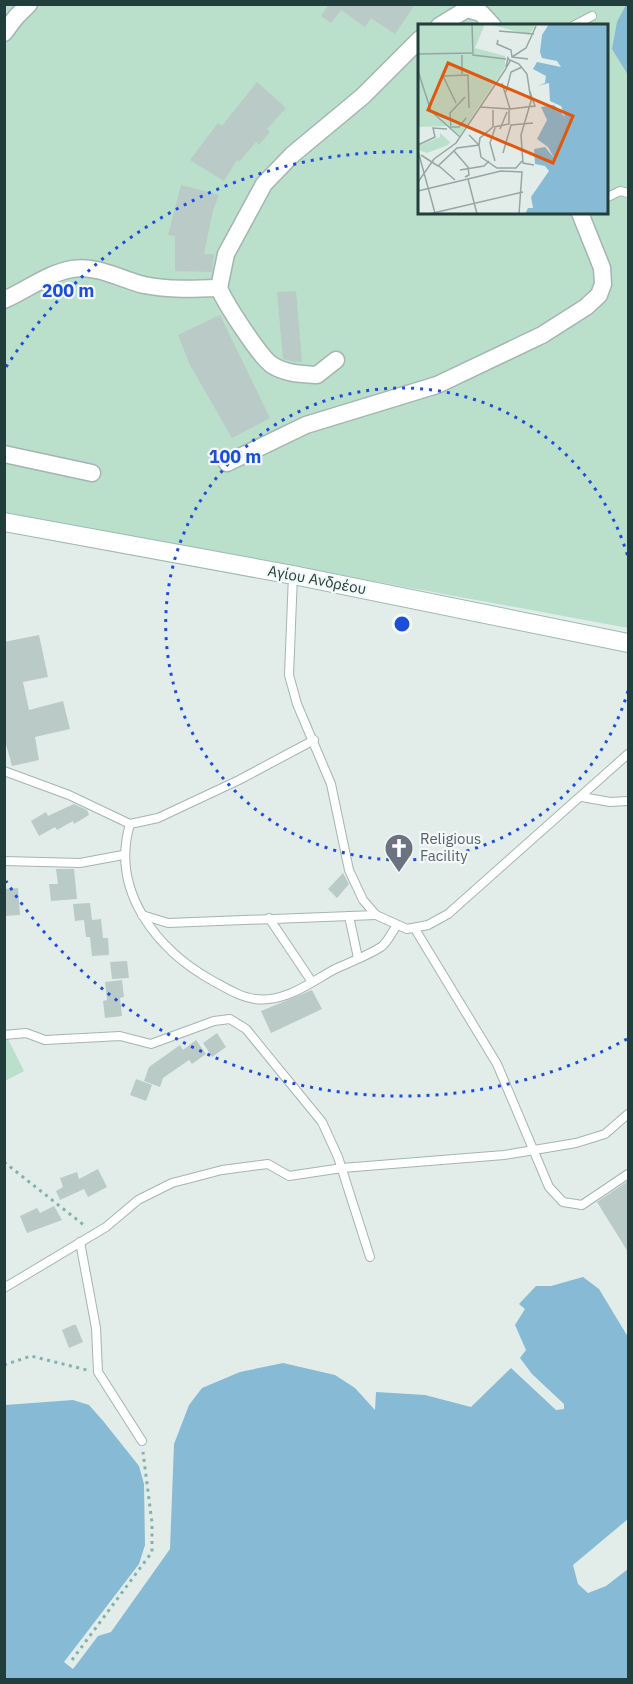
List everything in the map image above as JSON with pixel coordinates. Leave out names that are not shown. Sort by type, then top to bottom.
[{"type":"main road","name":"Αγίου Ανδρέου","points":[[4,522],[294,575],[628,643]]},
{"type":"street","points":[[4,33],[29,4]]},
{"type":"street","points":[[442,24],[467,9],[481,13],[491,24]]},
{"type":"street","points":[[336,360],[317,375],[292,374],[271,365],[227,306],[219,288],[226,254],[264,184],[292,154],[363,96],[418,41]]},
{"type":"street","points":[[227,462],[306,425],[437,385],[522,346],[586,307],[599,295],[603,284],[602,268],[580,214]]},
{"type":"street","points":[[4,300],[29,289],[53,274],[84,268],[108,272],[144,285],[180,289],[219,288]]},
{"type":"street","points":[[4,454],[92,473]]},
{"type":"lane","points":[[576,24],[592,15]]},
{"type":"lane","points":[[609,196],[620,191],[628,193]]},
{"type":"lane","points":[[294,575],[289,675],[297,704],[331,784],[349,870],[363,900],[375,915]]},
{"type":"lane","points":[[4,771],[69,795],[130,824],[168,813],[239,780],[314,740]]},
{"type":"lane","points":[[142,915],[168,923],[375,915],[397,925],[415,929],[448,914],[628,754]]},
{"type":"lane","points":[[582,797],[610,802],[628,801]]},
{"type":"lane","points":[[130,824],[123,855],[126,874],[142,915],[165,945],[199,973],[235,993],[254,999],[271,999],[295,992],[383,946],[397,925]]},
{"type":"lane","points":[[4,861],[80,862],[123,855]]},
{"type":"lane","points":[[349,916],[358,958]]},
{"type":"lane","points":[[269,918],[312,982]]},
{"type":"lane","points":[[415,929],[497,1064],[549,1187],[563,1202],[582,1205],[628,1174]]},
{"type":"lane","points":[[4,1035],[26,1033],[45,1040],[120,1036],[151,1044],[214,1021],[230,1020],[246,1029],[322,1122],[342,1168],[370,1257]]},
{"type":"lane","points":[[4,1288],[94,1234],[138,1200],[172,1183],[222,1170],[268,1164],[289,1176],[342,1168],[439,1162],[534,1150],[576,1143],[605,1134],[628,1114]]},
{"type":"lane","points":[[80,1242],[96,1328],[98,1372],[142,1441]]},
{"type":"path","points":[[4,1162],[94,1234]]},
{"type":"path","points":[[4,1365],[32,1356],[98,1372]]},
{"type":"path","points":[[72,1660],[152,1552],[152,1522],[142,1441]]},
{"type":"green space","points":[[4,5],[628,5],[628,628],[5,513]]},
{"type":"green space","points":[[8,1039],[24,1071],[5,1081],[5,1040]]},
{"type":"water","points":[[628,5],[628,75],[612,49],[617,22]]},
{"type":"water","points":[[583,1277],[599,1289],[628,1337],[628,1519],[573,1565],[578,1584],[588,1593],[606,1586],[628,1569],[628,1679],[5,1679],[5,1405],[73,1400],[89,1405],[139,1466],[144,1484],[145,1545],[139,1564],[64,1662],[73,1669],[98,1636],[111,1632],[170,1549],[174,1444],[189,1405],[202,1388],[240,1372],[283,1363],[335,1375],[355,1388],[375,1410],[376,1392],[425,1395],[471,1407],[511,1368],[556,1410],[564,1409],[564,1404],[532,1374],[520,1358],[526,1350],[515,1325],[525,1309],[519,1304],[536,1286],[551,1286]]},
{"type":"building","points":[[329,4],[415,4],[395,34],[371,18],[365,27],[341,10],[331,23],[321,16]]},
{"type":"building","points":[[257,82],[286,108],[267,129],[270,132],[259,145],[256,142],[239,162],[237,160],[224,181],[190,160],[218,123],[222,126]]},
{"type":"building","points":[[181,185],[219,195],[213,210],[204,254],[214,254],[212,272],[175,271],[175,236],[168,235]]},
{"type":"building","points":[[296,291],[302,362],[283,359],[277,292]]},
{"type":"building","points":[[220,315],[270,418],[232,438],[190,365],[178,335]]},
{"type":"building","points":[[39,635],[48,677],[23,682],[29,710],[63,701],[70,729],[35,737],[39,760],[12,766],[4,737],[4,642]]},
{"type":"building","points":[[74,804],[87,810],[89,815],[74,824],[73,821],[57,830],[55,827],[39,836],[31,821],[46,812],[48,816]]},
{"type":"building","points":[[56,869],[74,869],[77,899],[51,901],[49,884],[58,884]]},
{"type":"building","points":[[343,873],[349,884],[337,898],[328,889]]},
{"type":"building","points":[[18,888],[20,915],[4,916],[4,889]]},
{"type":"building","points":[[90,903],[92,920],[101,919],[103,938],[108,938],[109,955],[92,956],[90,937],[86,937],[84,920],[75,921],[73,904]]},
{"type":"building","points":[[127,961],[129,978],[112,979],[110,962]]},
{"type":"building","points":[[122,980],[124,997],[120,998],[122,1016],[105,1018],[103,1001],[107,1000],[105,982]]},
{"type":"building","points":[[312,990],[322,1009],[271,1033],[261,1011]]},
{"type":"building","points":[[217,1033],[226,1047],[212,1057],[203,1043]]},
{"type":"building","points":[[196,1040],[206,1054],[192,1064],[189,1060],[163,1078],[160,1087],[144,1081],[149,1067],[180,1045],[183,1050]]},
{"type":"building","points":[[136,1079],[152,1085],[146,1101],[130,1095]]},
{"type":"building","points":[[98,1169],[107,1187],[88,1197],[84,1189],[60,1200],[56,1191],[63,1187],[60,1178],[77,1172],[79,1179]]},
{"type":"building","points":[[628,1181],[628,1252],[597,1202]]},
{"type":"building","points":[[54,1206],[62,1220],[27,1233],[20,1216],[37,1208],[40,1213]]},
{"type":"building","points":[[76,1325],[83,1342],[69,1348],[62,1330]]},
{"type":"place","name":"Religious Facility","points":[[399,874]]}]
